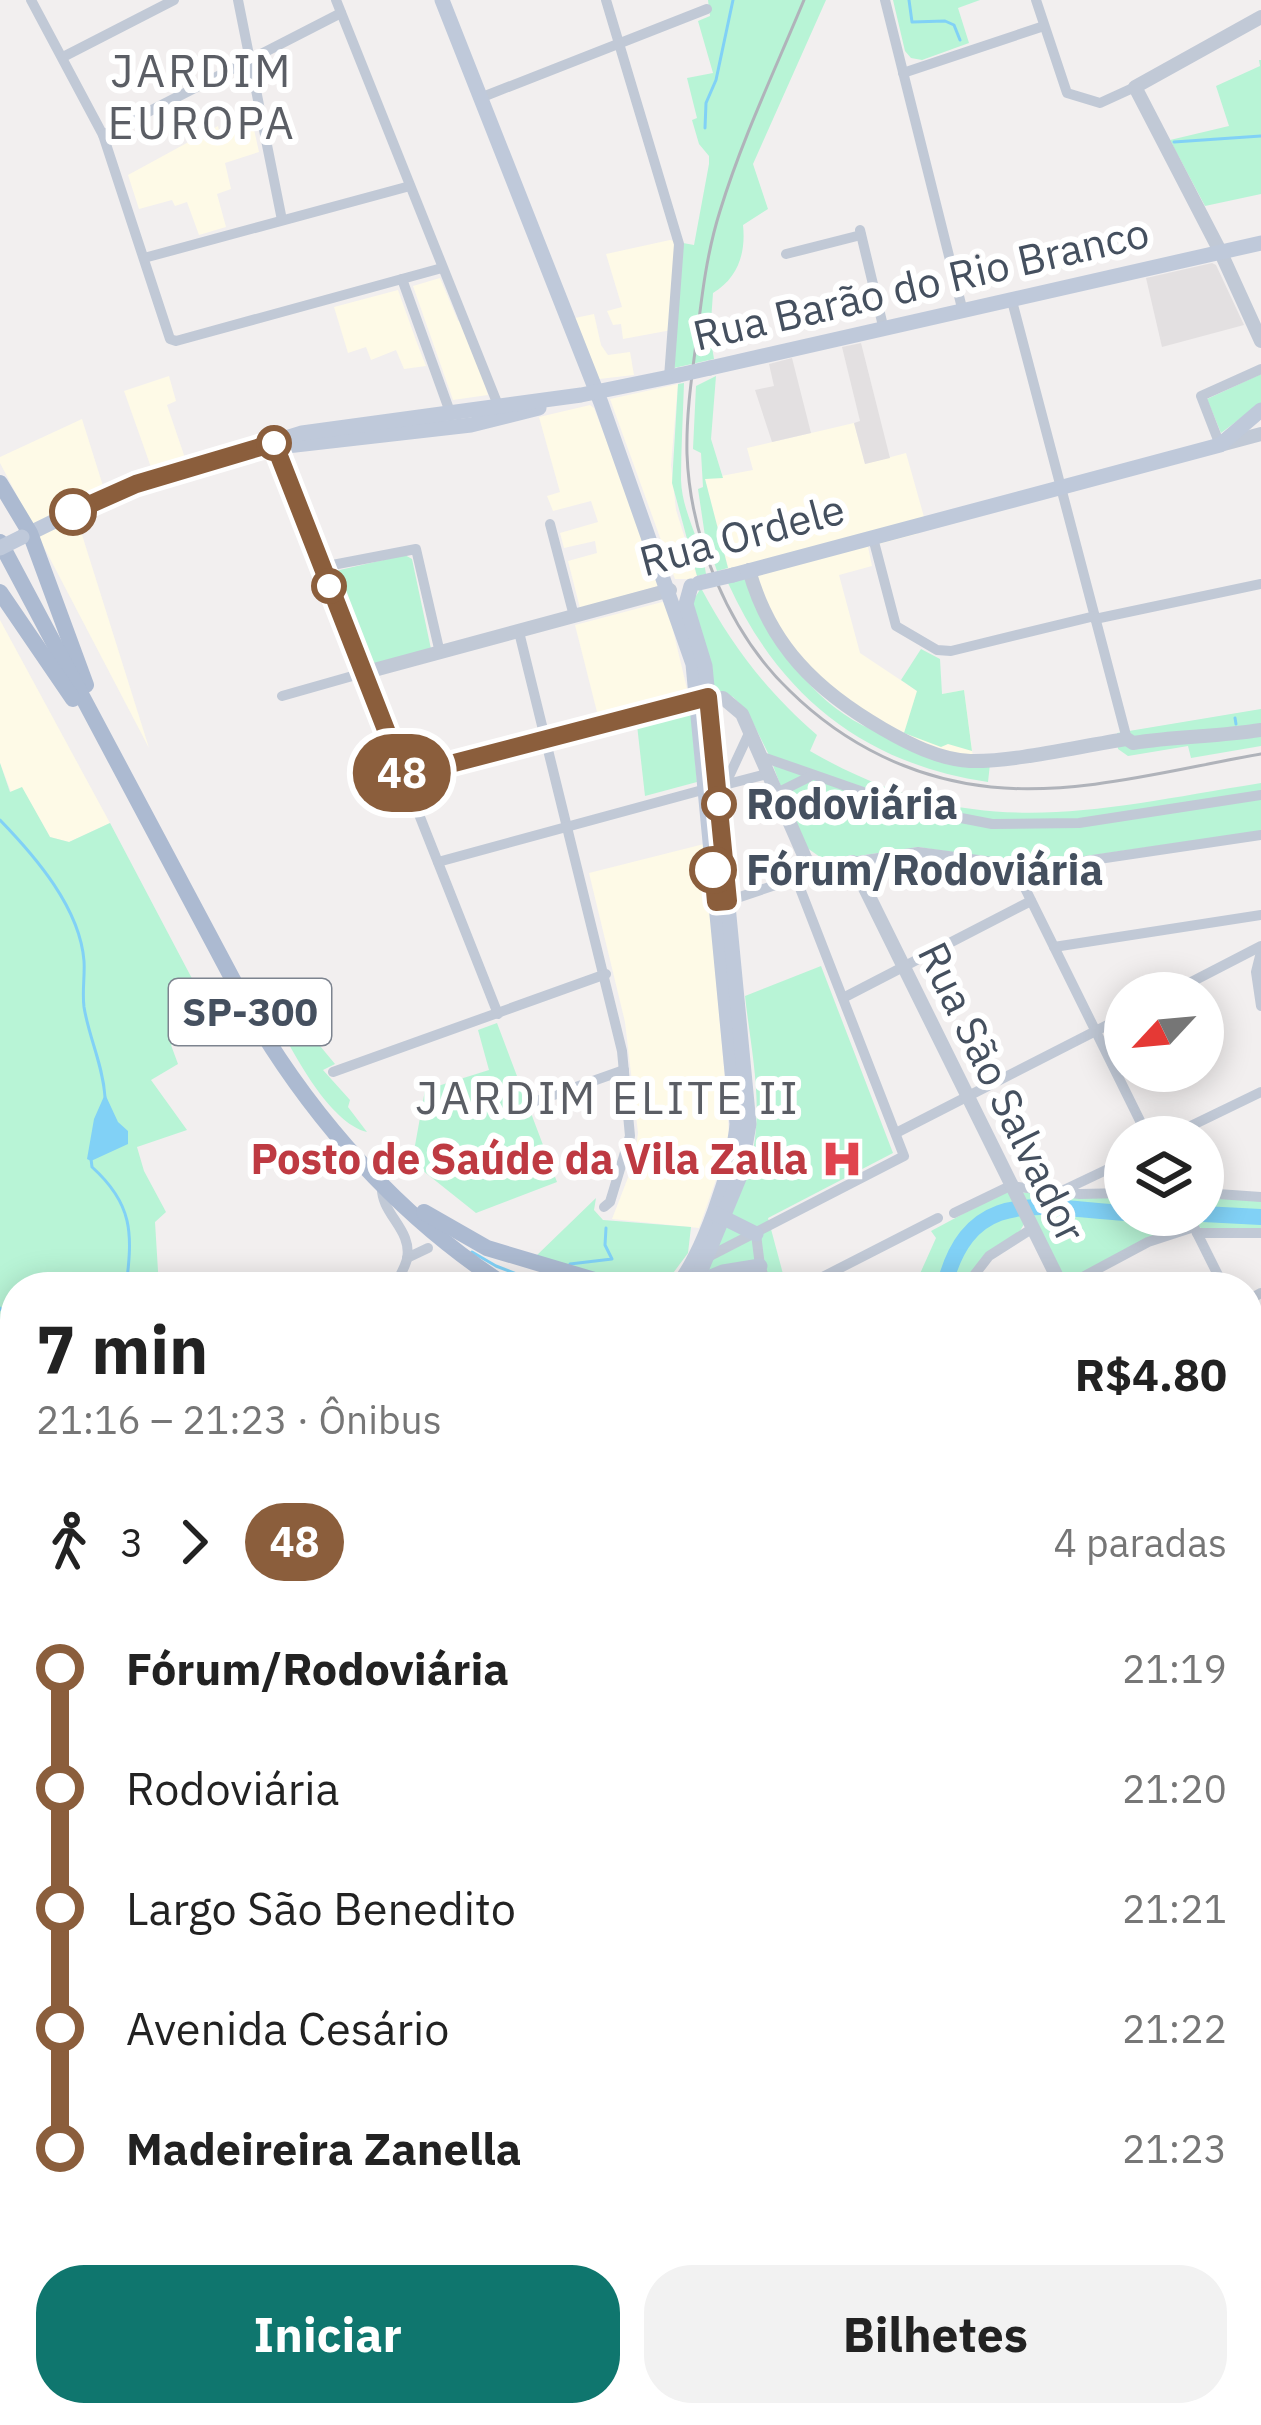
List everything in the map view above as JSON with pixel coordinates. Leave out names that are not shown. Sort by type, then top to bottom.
[{"type":"main road","points":[[442,0],[589,394],[699,663]]},
{"type":"main road","name":"Rua Barão do Rio Branco","points":[[589,394],[1261,243]]},
{"type":"main road","points":[[453,419],[497,405],[589,394]]},
{"type":"main road","points":[[0,545],[118,490],[302,433],[366,431],[589,394]]},
{"type":"main road","points":[[1220,446],[1261,410]]},
{"type":"main road","name":"Rua Ordele","points":[[670,590],[1220,446]]},
{"type":"main road","points":[[0,483],[26,535],[115,758]]},
{"type":"main road","name":"SP-300","points":[[0,545],[272,1047],[326,1121],[382,1182],[441,1239],[487,1272]]},
{"type":"main road","points":[[686,1272],[730,1200],[744,1162],[716,787],[686,602],[695,585]]},
{"type":"main road","points":[[0,592],[115,758]]},
{"type":"main road","points":[[700,1272],[743,1124]]},
{"type":"main road","name":"SP-300","points":[[382,1182],[476,1243],[570,1272]]},
{"type":"main road","points":[[730,1200],[756,1234]]},
{"type":"main road","points":[[718,1215],[756,1234]]},
{"type":"main road","points":[[723,1272],[760,1266]]},
{"type":"street","points":[[31,0],[104,135],[172,340],[442,268]]},
{"type":"street","points":[[63,57],[175,0]]},
{"type":"street","points":[[238,0],[282,220]]},
{"type":"street","points":[[606,0],[679,244],[674,376]]},
{"type":"street","points":[[885,0],[962,312]]},
{"type":"street","points":[[1036,0],[1067,93],[1100,104],[1261,17]]},
{"type":"street","points":[[104,135],[250,60],[338,6],[497,405]]},
{"type":"street","points":[[480,98],[704,6]]},
{"type":"street","points":[[903,73],[1044,26]]},
{"type":"street","points":[[1135,87],[1261,340]]},
{"type":"street","points":[[144,258],[410,186]]},
{"type":"street","points":[[787,254],[860,232],[884,330]]},
{"type":"street","points":[[402,279],[453,419]]},
{"type":"street","points":[[1012,301],[1126,739]]},
{"type":"street","points":[[1261,369],[1201,396],[1220,446],[1261,434]]},
{"type":"street","points":[[271,445],[498,1014]]},
{"type":"street","points":[[550,524],[574,616]]},
{"type":"street","points":[[872,538],[896,626],[938,650],[1261,584]]},
{"type":"street","points":[[322,567],[416,549],[440,652]]},
{"type":"street","points":[[741,573],[801,670],[838,702],[913,746],[946,757],[977,760],[1126,739],[1133,743],[1189,734],[1205,739],[1261,730]]},
{"type":"street","name":"Rua Ordele","points":[[282,696],[670,590]]},
{"type":"street","points":[[519,632],[606,974],[624,1070],[629,1148],[604,1207]]},
{"type":"street","points":[[404,776],[703,698],[734,704],[801,854],[820,870]]},
{"type":"street","points":[[716,787],[750,731]]},
{"type":"street","points":[[760,756],[809,777],[974,822],[1079,823],[1261,795]]},
{"type":"street","points":[[438,862],[767,774]]},
{"type":"street","points":[[775,794],[809,777]]},
{"type":"street","points":[[722,902],[851,862],[918,852],[1038,868],[1261,835]]},
{"type":"street","name":"Rua São Salvador","points":[[851,862],[1055,1272]]},
{"type":"street","points":[[1014,866],[1138,1116]]},
{"type":"street","points":[[706,1258],[902,1158],[796,878]]},
{"type":"street","points":[[843,998],[1030,902]]},
{"type":"street","points":[[1054,947],[1261,915]]},
{"type":"street","points":[[1213,972],[1261,949]]},
{"type":"street","points":[[1261,949],[1256,968],[1261,1006]]},
{"type":"street","points":[[332,1072],[606,974]]},
{"type":"street","points":[[896,1133],[1104,1026]]},
{"type":"street","points":[[531,1103],[624,1070]]},
{"type":"street","points":[[1211,1116],[1261,1092]]},
{"type":"street","points":[[1064,1190],[1104,1171]]},
{"type":"street","points":[[382,1182],[383,1204],[404,1233],[407,1258],[401,1272]]},
{"type":"street","points":[[955,1214],[1014,1192],[1104,1193]]},
{"type":"street","points":[[1224,1194],[1261,1196]]},
{"type":"street","points":[[835,1272],[938,1218]]},
{"type":"street","points":[[977,1272],[989,1256],[1030,1224]]},
{"type":"street","points":[[1224,1228],[1261,1233]]},
{"type":"street","points":[[756,1234],[762,1272]]},
{"type":"street","points":[[1091,1272],[1163,1236]]},
{"type":"street","points":[[1198,1236],[1216,1272]]},
{"type":"street","points":[[407,1258],[428,1248]]},
{"type":"shaded area","points":[[253,125],[259,152],[225,163],[231,189],[217,194],[226,227],[199,235],[187,202],[175,206],[172,200],[139,209],[128,175],[218,126],[220,135]]},
{"type":"shaded area","points":[[670,240],[683,243],[677,329],[623,339],[621,324],[613,325],[607,311],[622,307],[606,254]]},
{"type":"shaded area","points":[[1212,263],[1244,325],[1162,347],[1146,278]]},
{"type":"shaded area","points":[[440,278],[458,321],[464,320],[488,395],[453,400],[413,286]]},
{"type":"shaded area","points":[[398,290],[426,366],[404,369],[396,350],[371,360],[366,347],[348,353],[334,307]]},
{"type":"shaded area","points":[[594,314],[601,345],[608,355],[630,352],[634,375],[599,379],[575,318]]},
{"type":"shaded area","points":[[861,343],[890,458],[865,464],[842,347]]},
{"type":"shaded area","points":[[792,358],[811,433],[772,442],[755,390],[774,386],[769,364]]},
{"type":"shaded area","points":[[169,376],[176,401],[167,405],[185,458],[152,470],[124,391]]},
{"type":"shaded area","points":[[678,384],[671,465],[676,510],[697,576],[689,579],[675,579],[610,399]]},
{"type":"shaded area","points":[[590,405],[640,527],[658,586],[580,608],[568,561],[597,553],[595,541],[564,548],[560,533],[598,522],[591,501],[553,511],[547,496],[560,492],[539,417]]},
{"type":"shaded area","points":[[82,419],[109,505],[78,522],[149,748],[0,463],[0,457]]},
{"type":"shaded area","points":[[854,423],[865,464],[906,453],[924,517],[913,520],[917,534],[868,547],[872,566],[839,575],[860,653],[926,697],[964,690],[974,765],[878,732],[836,706],[787,659],[744,580],[728,583],[705,479],[753,470],[747,448]]},
{"type":"shaded area","points":[[666,601],[688,693],[598,716],[575,625]]},
{"type":"shaded area","points":[[0,620],[110,823],[69,842],[50,837],[22,788],[11,792],[0,763]]},
{"type":"shaded area","points":[[704,844],[729,1137],[699,1228],[612,1219],[634,1162],[638,1133],[625,1022],[589,873]]},
{"type":"green space","points":[[708,0],[826,0],[753,164],[768,209],[743,225],[738,264],[729,280],[713,293],[710,335],[714,359],[674,368],[683,243],[694,245],[709,164],[692,120],[697,118],[687,78],[713,73],[698,21],[710,16]]},
{"type":"green space","points":[[893,0],[980,0],[958,8],[969,43],[922,60],[911,58],[905,51]]},
{"type":"green space","points":[[1261,60],[1261,194],[1205,206],[1170,140],[1229,126],[1216,86],[1260,66]]},
{"type":"green space","points":[[1261,374],[1261,403],[1221,433],[1207,399]]},
{"type":"green space","points":[[716,376],[711,439],[723,478],[705,479],[728,568],[717,571],[705,536],[698,489],[703,487],[701,453],[693,449],[696,386]]},
{"type":"green space","points":[[684,383],[681,480],[706,574],[697,576],[672,483],[678,384]]},
{"type":"green space","points":[[405,555],[412,559],[431,649],[369,665],[331,572]]},
{"type":"green space","points":[[745,579],[783,650],[836,708],[883,734],[990,764],[988,782],[903,759],[831,718],[800,691],[749,623],[728,583]]},
{"type":"green space","points":[[701,588],[752,667],[817,735],[810,751],[869,781],[925,800],[1031,813],[1140,803],[1261,783],[1261,831],[1031,864],[918,847],[838,859],[820,857],[803,845],[747,711],[733,697],[713,688],[691,604]]},
{"type":"green space","points":[[921,649],[940,659],[942,694],[964,690],[972,751],[948,744],[941,747],[904,733],[917,691],[901,680]]},
{"type":"green space","points":[[1261,709],[1261,746],[1191,758],[1188,746],[1128,756],[1118,749],[1117,733]]},
{"type":"green space","points":[[691,711],[697,782],[645,796],[637,725]]},
{"type":"green space","points":[[0,763],[10,792],[22,787],[50,837],[69,842],[110,823],[217,1026],[171,1045],[178,1064],[151,1080],[187,1130],[137,1147],[166,1212],[155,1222],[158,1272],[0,1272]]},
{"type":"green space","points":[[821,966],[893,1153],[768,1218],[783,1272],[706,1272],[740,1193],[755,1138],[756,1085],[745,996]]},
{"type":"green space","points":[[269,996],[282,1000],[335,1064],[323,1070],[350,1100],[348,1107],[367,1132],[352,1125],[322,1097],[285,1037]]},
{"type":"green space","points":[[497,1023],[557,1182],[476,1213],[412,1162],[425,1090],[489,1070],[478,1030]]},
{"type":"green space","points":[[1004,1192],[1104,1196],[1104,1236],[1164,1236],[1090,1271],[1060,1272],[1024,1224],[972,1272],[921,1272],[936,1238],[931,1231]]},
{"type":"green space","points":[[1224,1197],[1261,1199],[1261,1230],[1224,1230]]},
{"type":"green space","points":[[596,1198],[594,1210],[603,1220],[691,1227],[688,1253],[674,1272],[572,1272],[574,1266],[535,1257]]},
{"type":"water","points":[[105,1094],[118,1122],[128,1131],[128,1144],[91,1161],[87,1159],[94,1119]]},
{"type":"waterway","points":[[705,128],[706,103],[716,80],[733,0]]},
{"type":"waterway","points":[[909,0],[912,22],[945,21],[954,25],[960,40]]},
{"type":"waterway","points":[[1174,142],[1261,136]]},
{"type":"waterway","points":[[1235,718],[1236,724]]},
{"type":"waterway","points":[[0,820],[41,866],[74,922],[84,961],[84,1007],[105,1097]]},
{"type":"waterway","points":[[91,1159],[92,1167],[123,1207],[129,1235],[127,1272]]},
{"type":"waterway","points":[[949,1272],[971,1231],[990,1217],[1037,1207],[1104,1211]]},
{"type":"waterway","points":[[1224,1215],[1261,1217]]},
{"type":"waterway","points":[[570,1264],[612,1259],[605,1245],[606,1228]]},
{"type":"waterway","points":[[472,1252],[511,1272]]},
{"type":"railway","points":[[804,0],[715,226],[688,409],[687,454],[696,518],[731,613],[768,668],[811,710],[857,743],[935,776],[991,787],[1058,788],[1261,754]]},
{"type":"bus line","name":"48","points":[[73,512],[118,490],[274,443],[404,776],[708,697],[728,901],[716,902],[713,870]]},
{"type":"place","name":"Rodoviária","points":[[719,804]]},
{"type":"place","name":"Fórum/Rodoviária","points":[[713,870]]},
{"type":"place","name":"Posto de Saúde da Vila Zalla","points":[[842,1159]]},
{"type":"district","name":"JARDIM EUROPA","points":[[202,97]]},
{"type":"district","name":"JARDIM ELITE II","points":[[608,1098]]}]
